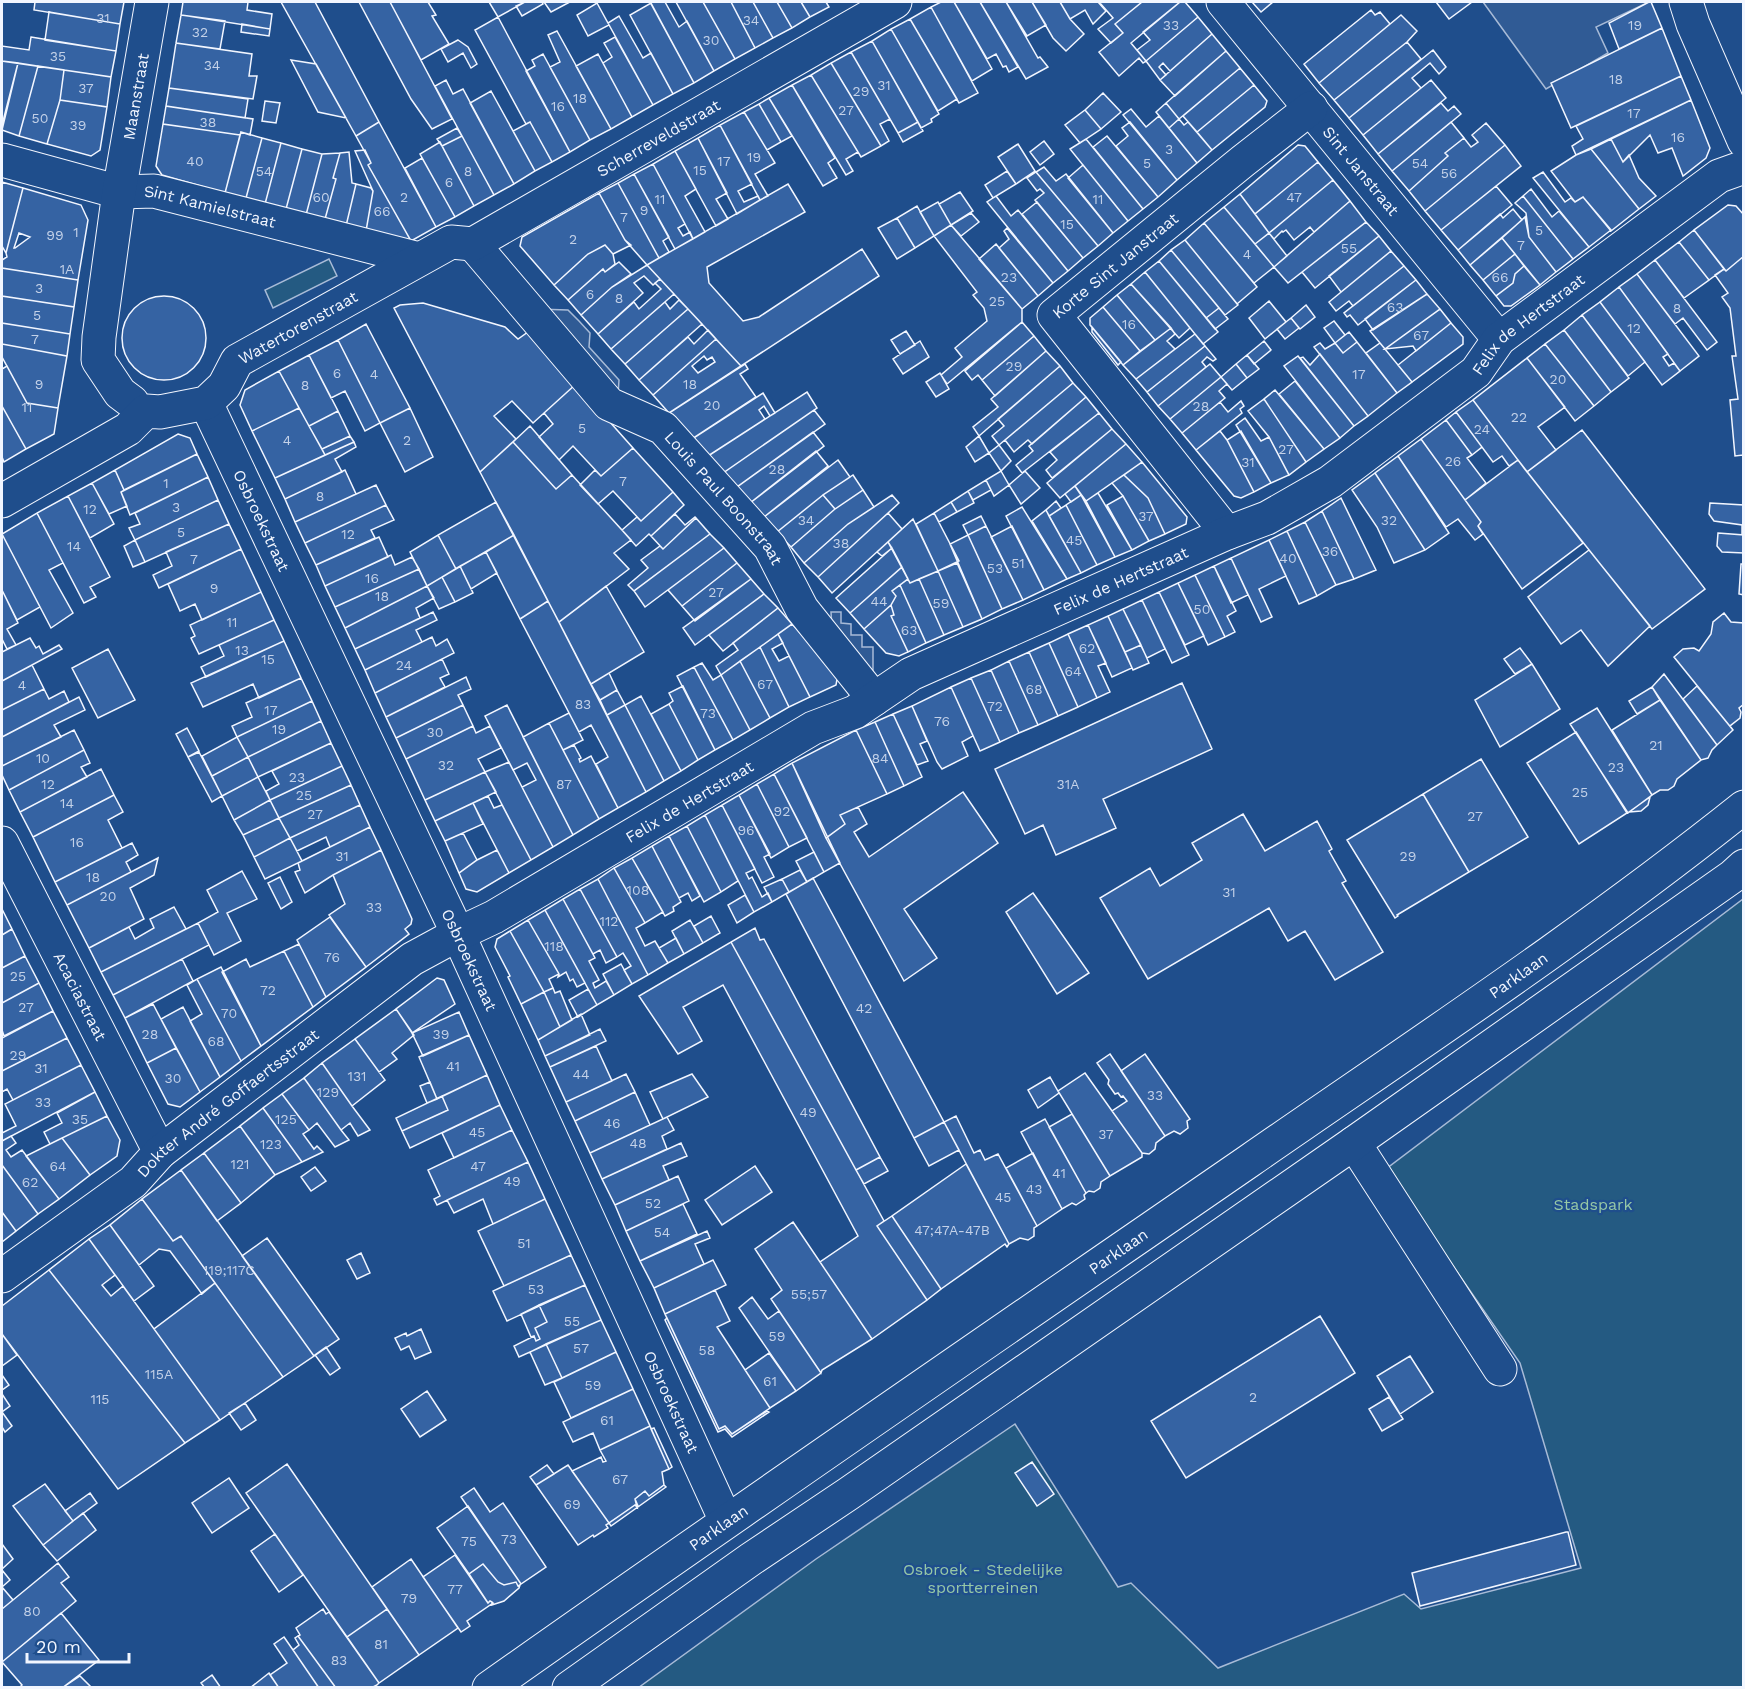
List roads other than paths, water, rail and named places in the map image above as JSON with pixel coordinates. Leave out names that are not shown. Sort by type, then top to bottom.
[{"type":"street","name":"Maanstraat","points":[[119,192],[152,2]]},
{"type":"street","name":"Scherreveldstraat","points":[[418,260],[451,242],[473,244],[895,2]]},
{"type":"street","name":"Sint Janstraat","points":[[1223,2],[1499,339]]},
{"type":"street","points":[[1686,2],[1693,24],[1743,141]]},
{"type":"street","name":"Korte Sint Janstraat","points":[[1227,533],[1054,315],[1243,160],[1311,108]]},
{"type":"street","name":"Sint Kamielstraat","points":[[2,160],[119,192],[154,191],[418,260]]},
{"type":"street","name":"Felix de Hertstraat","points":[[458,934],[494,917],[813,728],[855,712],[910,674],[1227,533],[1268,518],[1330,482],[1476,372],[1499,339],[1719,176],[1743,167]]},
{"type":"street","points":[[119,192],[99,337],[98,360],[120,393],[132,402]]},
{"type":"street","name":"Louis Paul Boonstraat","points":[[473,244],[609,404],[663,428],[770,547],[802,609],[874,699]]},
{"type":"street","name":"Watertorenstraat","points":[[206,403],[224,386],[237,361],[418,260]]},
{"type":"street","points":[[2,501],[128,429],[146,411],[160,412],[206,403]]},
{"type":"street","name":"Osbroekstraat","points":[[206,403],[458,934],[726,1521]]},
{"type":"street","name":"Parklaan","points":[[489,1688],[726,1521],[1515,977],[1689,851],[1743,807]]},
{"type":"street","name":"Acaciastraat","points":[[2,843],[160,1152]]},
{"type":"street","points":[[569,1688],[751,1559],[1354,1143],[1733,876],[1743,866]]},
{"type":"street","name":"Dokter André Goffaertsstraat","points":[[2,1276],[133,1182],[160,1152],[412,959],[458,934]]},
{"type":"street","points":[[1354,1143],[1500,1369]]},
{"type":"park label","name":"Stadspark","points":[[1593,1204]]},
{"type":"park label","name":"Osbroek - Stedelijke sportterreinen","points":[[983,1578]]}]
